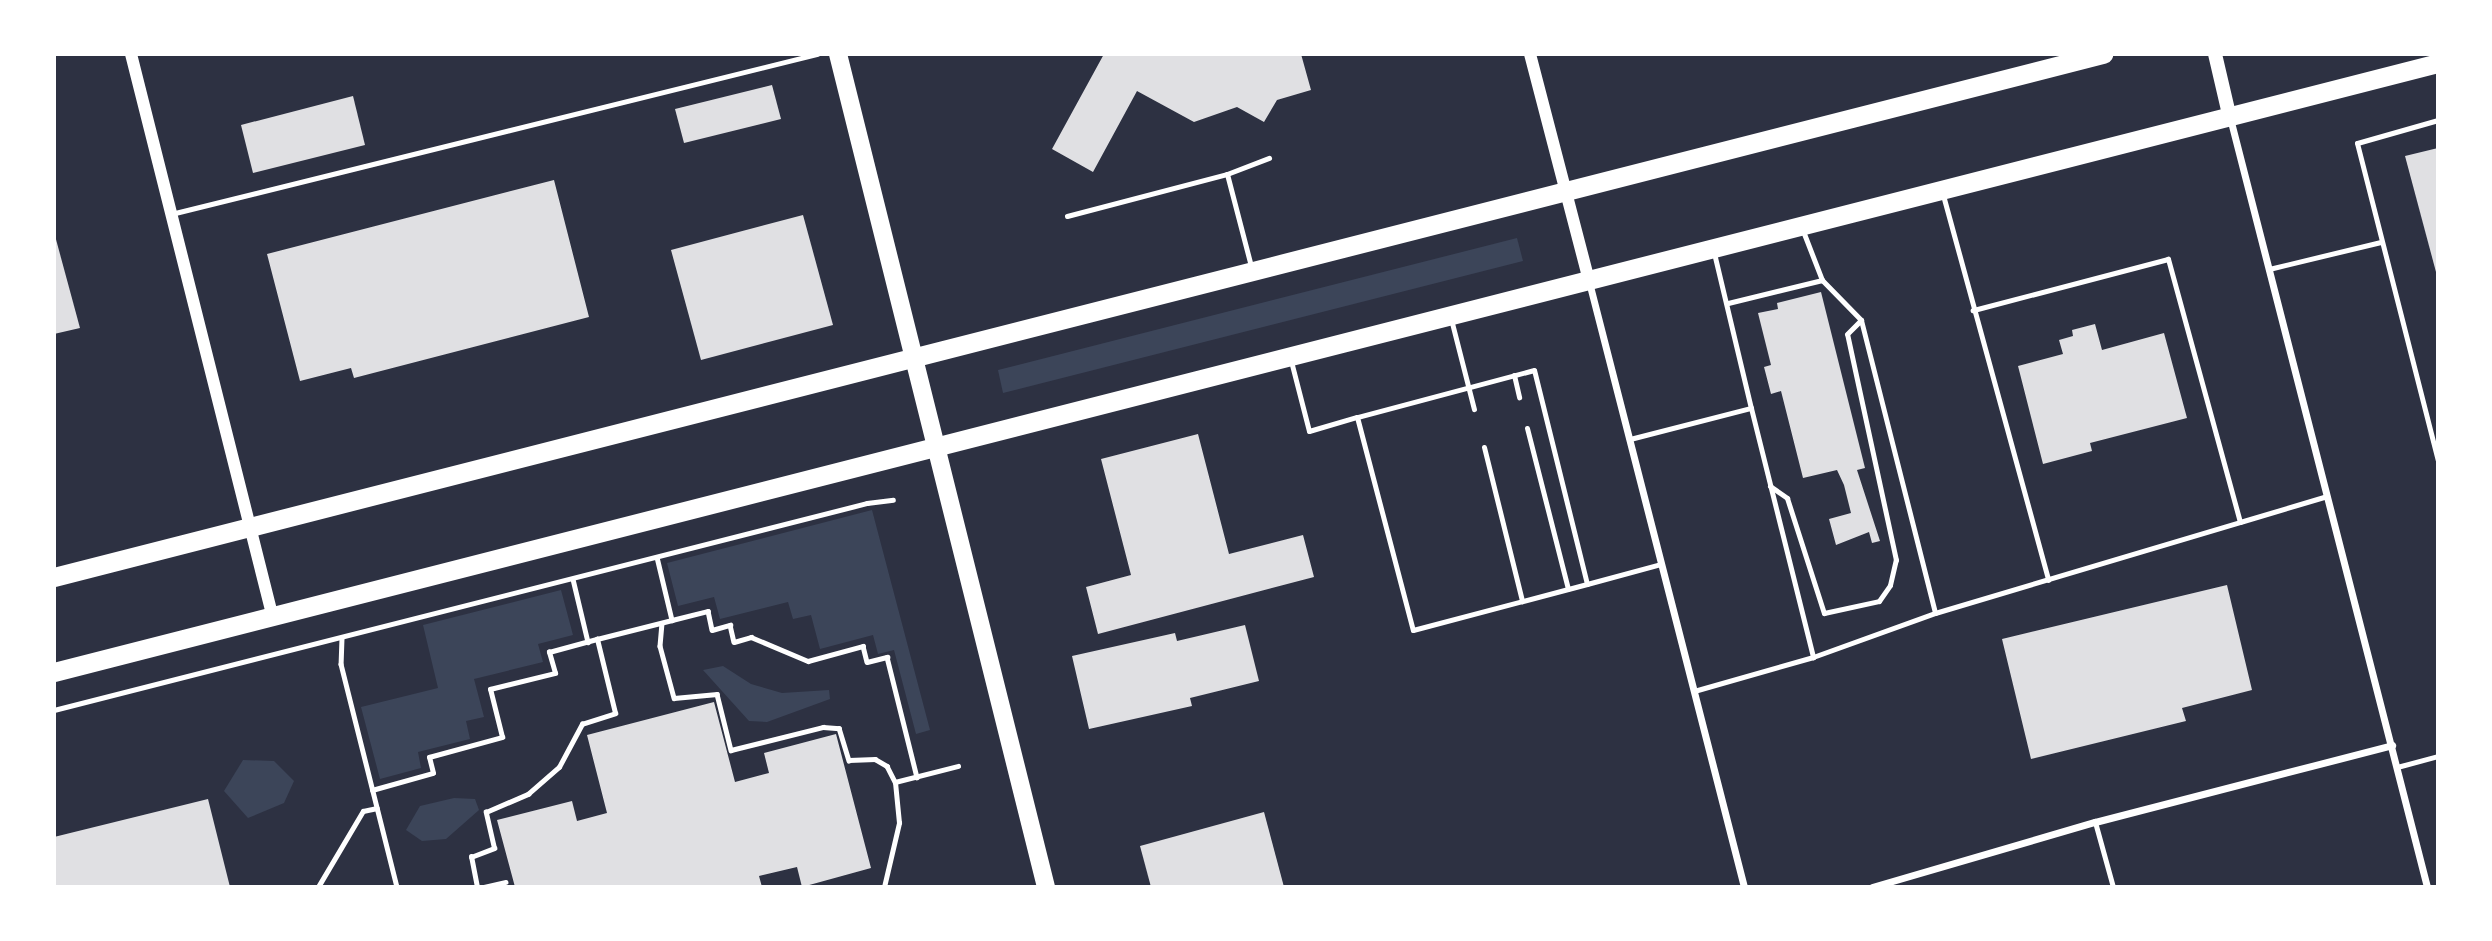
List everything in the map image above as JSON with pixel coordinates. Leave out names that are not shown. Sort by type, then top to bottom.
[{"type":"highway","points":[[54,577],[2103,54]]},
{"type":"highway","points":[[54,672],[1713,250],[2229,114],[2438,63]]},
{"type":"main road","points":[[838,54],[1046,887]]},
{"type":"main road","points":[[2215,54],[2229,114]]},
{"type":"street","points":[[131,54],[273,618]]},
{"type":"street","points":[[1530,54],[1744,887]]},
{"type":"street","points":[[2229,114],[2427,887]]},
{"type":"street","points":[[1872,887],[2095,822],[2392,745]]},
{"type":"lane","points":[[171,214],[817,54]]},
{"type":"lane","points":[[2438,120],[2357,143],[2438,460]]},
{"type":"lane","points":[[1067,216],[1227,174],[1269,158]]},
{"type":"lane","points":[[1227,174],[1252,270]]},
{"type":"lane","points":[[1942,189],[2048,580]]},
{"type":"lane","points":[[1801,226],[1822,280],[1861,320],[1935,613]]},
{"type":"lane","points":[[2269,269],[2381,242]]},
{"type":"lane","points":[[1713,250],[1813,657]]},
{"type":"lane","points":[[1973,310],[2168,259],[2239,522]]},
{"type":"lane","points":[[1728,303],[1822,280]]},
{"type":"lane","points":[[1450,316],[1474,409]]},
{"type":"lane","points":[[1770,486],[1787,498],[1824,613],[1879,601],[1890,585],[1896,560],[1847,334],[1861,320]]},
{"type":"lane","points":[[1290,358],[1309,431],[1534,370],[1587,584]]},
{"type":"lane","points":[[1514,375],[1519,397]]},
{"type":"lane","points":[[1630,439],[1751,408]]},
{"type":"lane","points":[[1357,417],[1413,630],[1661,564]]},
{"type":"lane","points":[[1527,428],[1568,589]]},
{"type":"lane","points":[[1484,447],[1522,601]]},
{"type":"lane","points":[[1694,691],[1813,657],[1935,613],[2327,496]]},
{"type":"lane","points":[[2397,767],[2438,756]]},
{"type":"lane","points":[[2095,822],[2113,887]]},
{"type":"path","points":[[54,710],[893,500]]},
{"type":"path","points":[[657,557],[672,620]]},
{"type":"path","points":[[573,579],[588,642]]},
{"type":"path","points":[[372,790],[433,773],[429,757],[502,737],[490,689],[555,673],[549,652],[708,611],[712,630],[730,625],[734,642],[751,636],[808,661],[863,646],[867,662],[887,657],[917,776]]},
{"type":"path","points":[[662,623],[660,646],[674,698],[717,694],[731,750],[822,727],[839,728],[849,761],[875,759],[887,766],[895,782],[899,823],[884,887]]},
{"type":"path","points":[[342,638],[341,664],[397,887]]},
{"type":"path","points":[[477,887],[471,857],[494,848],[486,812],[528,794],[559,767],[582,724],[615,713],[597,639]]},
{"type":"path","points":[[895,782],[958,766]]},
{"type":"path","points":[[318,887],[363,811],[377,808]]},
{"type":"path","points":[[484,887],[505,882]]},
{"type":"shaded area","points":[[1517,238],[1523,261],[1003,393],[998,370]]},
{"type":"shaded area","points":[[872,510],[930,730],[916,734],[894,650],[878,654],[873,635],[820,649],[811,615],[793,619],[788,602],[720,619],[714,597],[678,606],[667,563]]},
{"type":"shaded area","points":[[561,590],[573,635],[538,644],[543,662],[474,679],[484,717],[466,721],[470,739],[418,752],[421,768],[380,779],[361,707],[438,688],[423,625]]},
{"type":"shaded area","points":[[723,666],[751,684],[782,693],[829,690],[830,699],[767,722],[749,721],[703,670]]},
{"type":"shaded area","points":[[243,760],[274,761],[294,781],[284,803],[248,818],[224,791]]},
{"type":"shaded area","points":[[454,798],[475,799],[479,810],[446,839],[422,841],[406,830],[420,806]]},
{"type":"building","points":[[1104,54],[1301,54],[1311,90],[1277,100],[1264,122],[1237,107],[1194,122],[1137,91],[1093,172],[1052,149]]},
{"type":"building","points":[[772,85],[781,119],[684,143],[675,109]]},
{"type":"building","points":[[353,96],[365,145],[253,173],[241,125]]},
{"type":"building","points":[[2438,148],[2438,271],[2436,272],[2405,156]]},
{"type":"building","points":[[554,180],[589,317],[354,378],[351,368],[300,381],[267,254]]},
{"type":"building","points":[[803,215],[833,325],[701,360],[671,250]]},
{"type":"building","points":[[54,232],[80,328],[54,334]]},
{"type":"building","points":[[1821,292],[1865,468],[1857,470],[1880,541],[1872,543],[1869,532],[1836,545],[1829,519],[1851,513],[1844,485],[1837,470],[1803,478],[1781,391],[1771,394],[1764,367],[1771,365],[1758,313],[1778,309],[1777,303]]},
{"type":"building","points":[[2095,324],[2102,350],[2164,333],[2187,418],[2090,443],[2092,451],[2043,464],[2018,366],[2063,354],[2059,340],[2073,336],[2072,330]]},
{"type":"building","points":[[1198,434],[1229,554],[1303,535],[1314,577],[1098,634],[1086,587],[1131,575],[1101,459]]},
{"type":"building","points":[[2227,585],[2252,690],[2182,708],[2186,721],[2031,759],[2002,639]]},
{"type":"building","points":[[1245,625],[1259,681],[1190,698],[1192,706],[1089,729],[1072,656],[1175,633],[1177,641]]},
{"type":"building","points":[[714,702],[735,782],[769,773],[764,753],[836,734],[871,868],[802,887],[797,867],[759,876],[762,887],[515,887],[497,820],[572,801],[577,821],[607,813],[587,735]]},
{"type":"building","points":[[208,799],[230,887],[54,887],[54,837]]},
{"type":"building","points":[[1264,812],[1284,887],[1151,887],[1140,846]]}]
